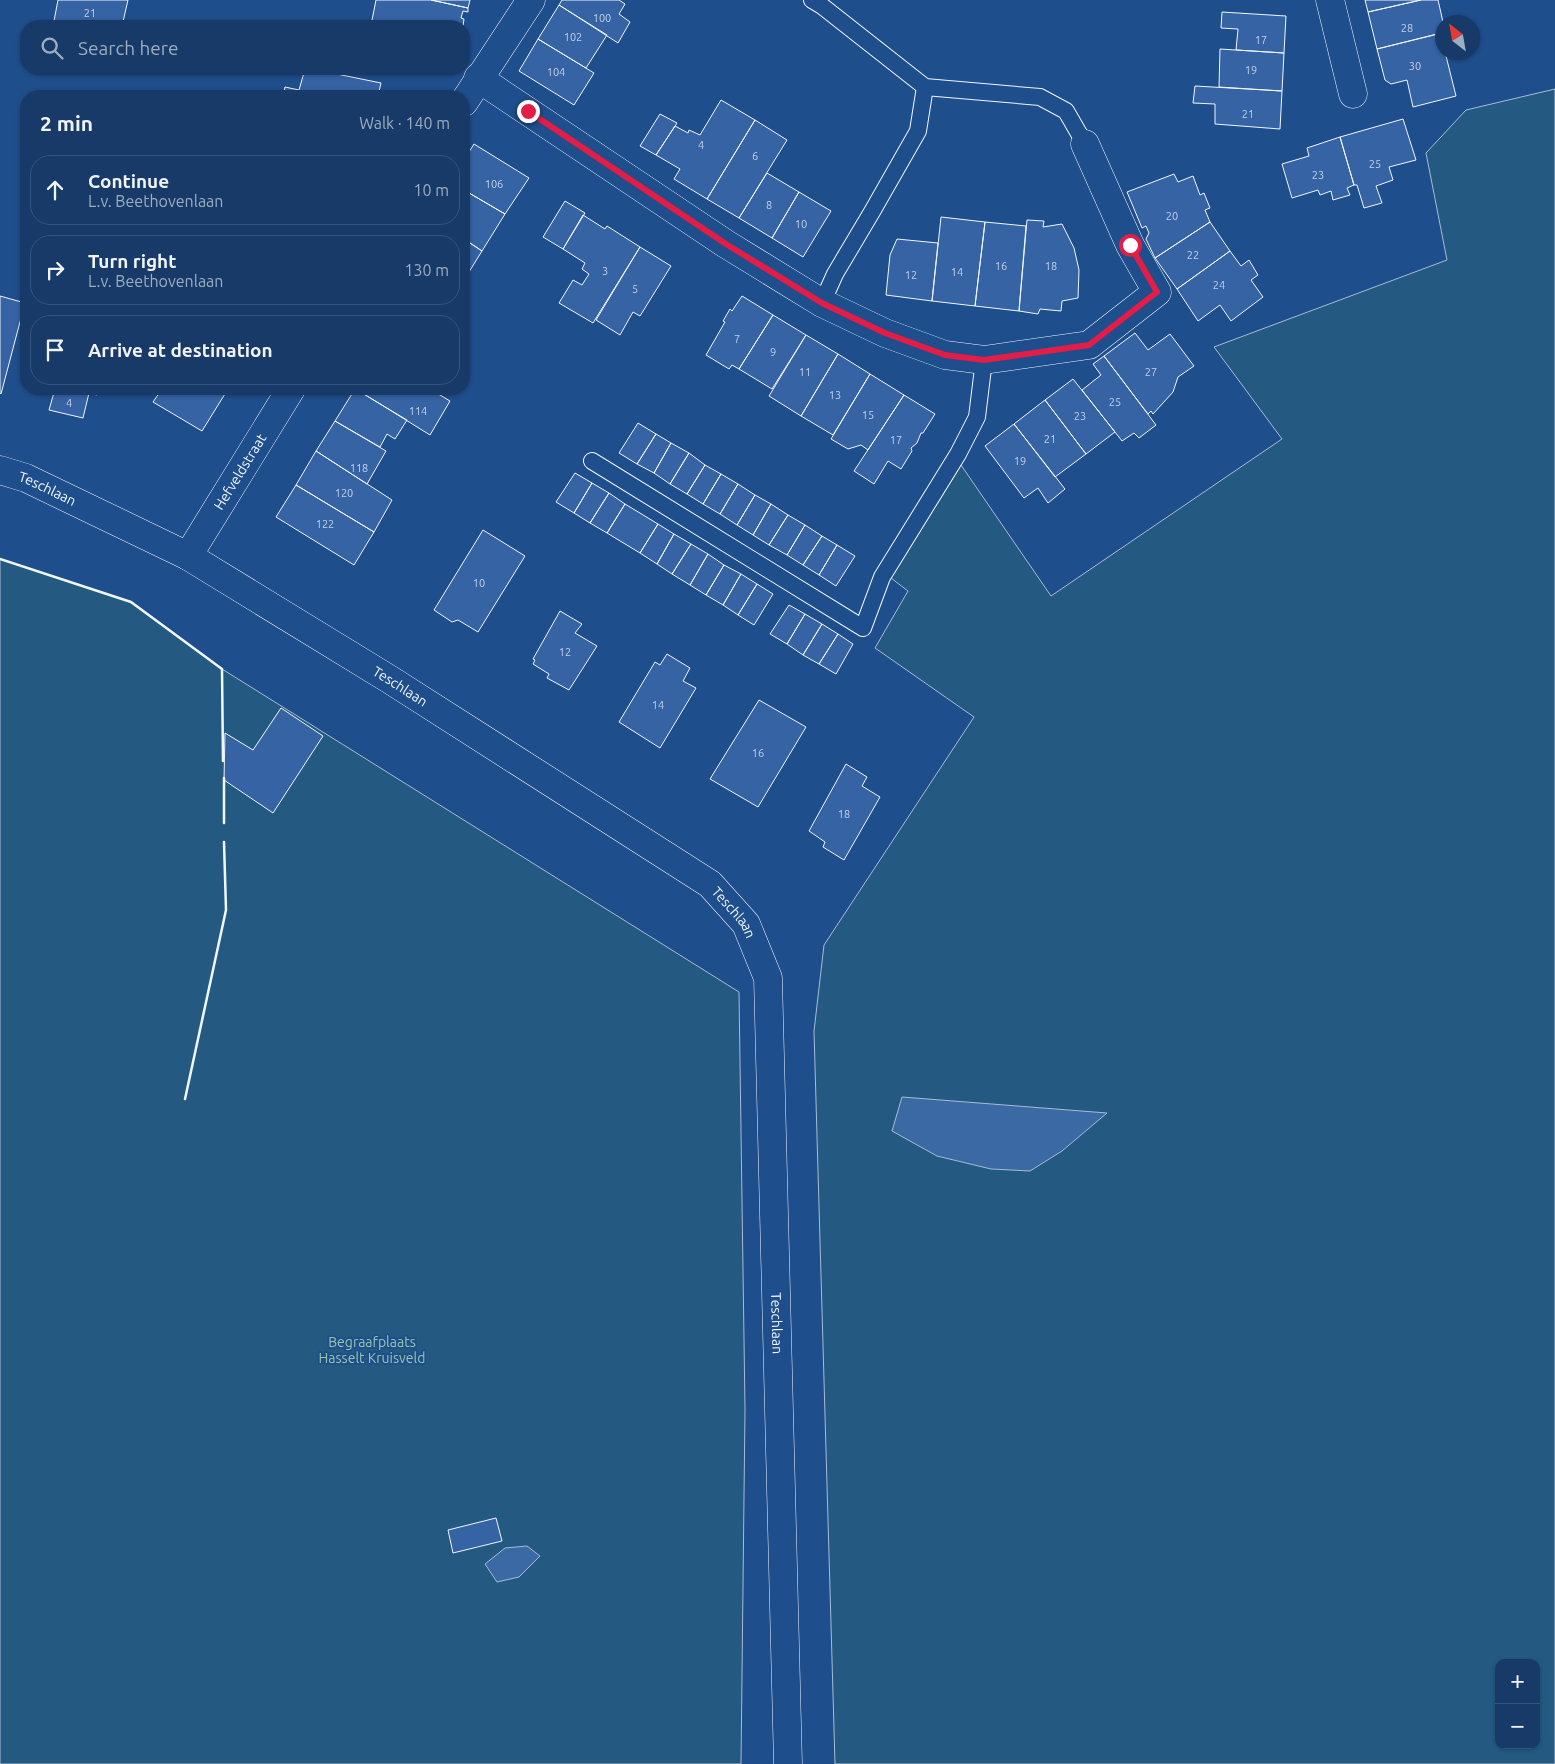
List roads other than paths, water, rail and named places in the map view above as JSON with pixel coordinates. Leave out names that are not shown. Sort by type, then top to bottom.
[{"type":"street","points":[[470,92],[531,0]]},
{"type":"street","points":[[1330,0],[1353,94]]},
{"type":"street","points":[[478,78],[726,244],[822,303],[885,333],[945,355],[984,360],[1089,345],[1157,292],[1130,245],[1085,144]]},
{"type":"street","name":"Hefveldstraat","points":[[188,556],[287,395]]},
{"type":"street","name":"Teschlaan","points":[[0,470],[26,478],[188,556],[389,679],[710,884],[746,924],[768,978],[788,1764]]},
{"type":"lane","points":[[812,0],[926,87],[1040,97],[1066,111],[1085,144]]},
{"type":"lane","points":[[822,303],[835,274],[918,131],[926,87]]},
{"type":"lane","points":[[592,461],[863,628],[882,577],[958,454],[977,417],[984,360]]},
{"type":"park label","name":"Begraafplaats Hasselt Kruisveld","points":[[372,1350]]}]
